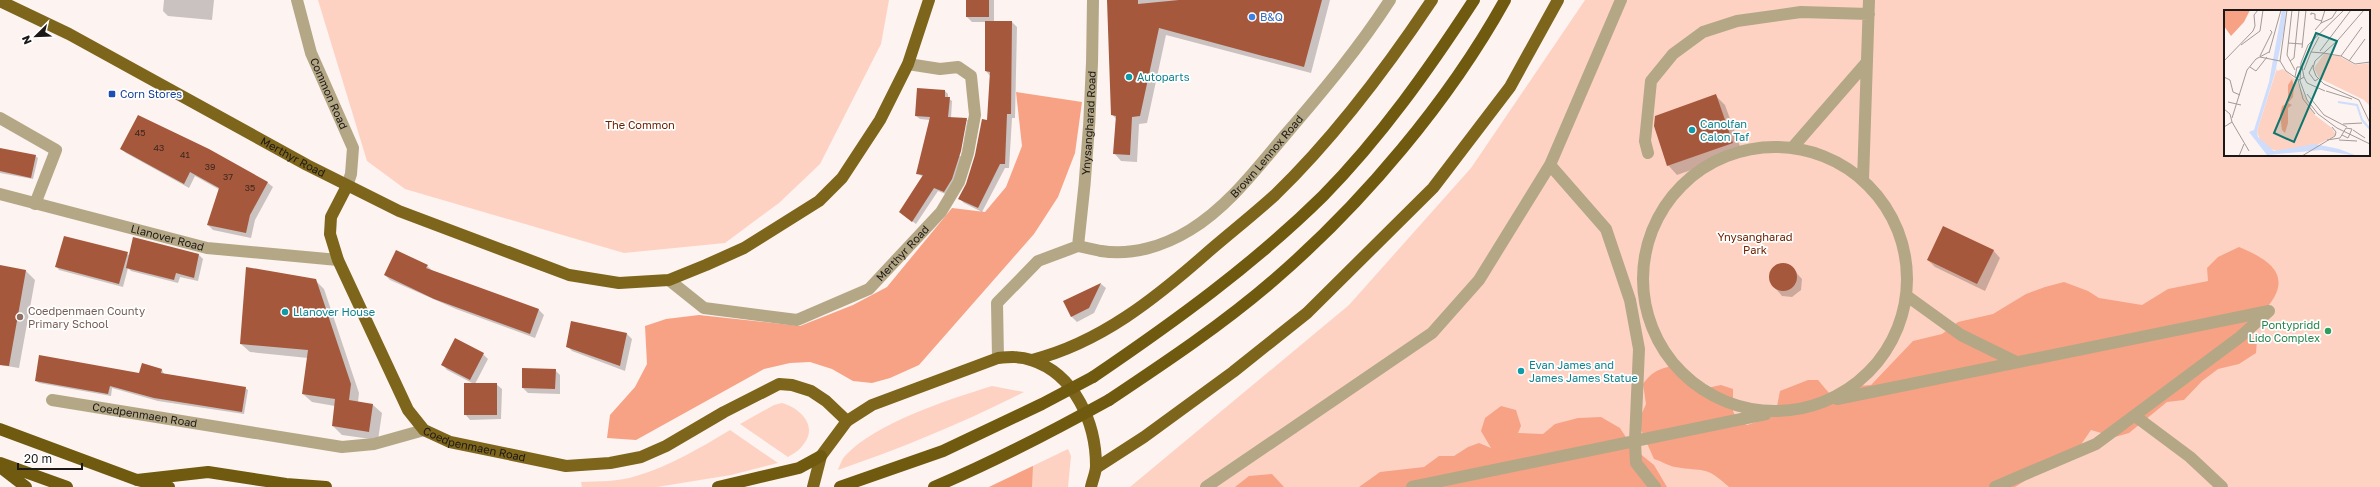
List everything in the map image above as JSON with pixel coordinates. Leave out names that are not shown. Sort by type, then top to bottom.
[{"type":"highway","points":[[840,487],[943,451],[1042,404],[1093,377],[1165,328],[1227,282],[1272,244],[1324,195],[1403,103],[1436,59],[1474,0]]},
{"type":"highway","points":[[934,487],[1016,450],[1109,400],[1203,337],[1275,279],[1358,199],[1435,106],[1486,34],[1505,0]]},
{"type":"highway","points":[[0,429],[137,480],[169,487]]},
{"type":"highway","points":[[718,487],[799,468],[821,456]]},
{"type":"highway","points":[[0,463],[67,487]]},
{"type":"highway","points":[[0,467],[26,487]]},
{"type":"highway","points":[[137,480],[208,472],[286,484],[326,487]]},
{"type":"main road","name":"Merthyr Road","points":[[0,1],[76,38],[347,186],[399,211],[569,274],[620,283],[669,280],[744,248],[819,201],[842,178],[880,120],[908,64],[929,0]]},
{"type":"main road","points":[[1032,360],[1059,353],[1084,341],[1144,305],[1275,195],[1324,144],[1364,95],[1432,0]]},
{"type":"main road","points":[[1096,468],[1151,432],[1233,372],[1307,313],[1433,188],[1510,87],[1558,0]]},
{"type":"main road","points":[[347,186],[331,217],[330,234],[338,260],[408,410],[424,430]]},
{"type":"main road","points":[[812,487],[821,456],[847,421],[872,405],[998,358],[1018,356],[1032,360],[1051,369],[1065,381],[1080,404],[1093,432],[1096,468],[1091,487]]},
{"type":"main road","name":"Coedpenmaen Road","points":[[424,430],[450,442],[566,466],[610,463],[641,457],[666,446],[724,412],[779,384],[792,385],[811,391],[826,401],[847,421]]},
{"type":"street","name":"Common Road","points":[[297,0],[311,53],[353,148],[351,174],[347,186]]},
{"type":"street","name":"Ynysangharad Road","points":[[1078,246],[1088,166],[1093,80],[1093,0]]},
{"type":"street","name":"Brown Lennox Road","points":[[1078,246],[1120,254],[1140,251],[1190,230],[1217,209],[1244,184],[1309,107],[1364,40],[1390,0]]},
{"type":"street","points":[[1206,487],[1432,333],[1479,280],[1550,166],[1621,0]]},
{"type":"street","points":[[1864,180],[1869,0]]},
{"type":"street","points":[[1648,153],[1645,142],[1651,81],[1673,54],[1703,32],[1737,20],[1801,12],[1869,14]]},
{"type":"street","points":[[1793,147],[1867,62]]},
{"type":"street","name":"Merthyr Road","points":[[669,280],[704,308],[797,320],[869,290],[941,212],[959,182],[968,153],[975,116],[971,76],[958,67],[940,69],[908,64]]},
{"type":"street","points":[[0,118],[56,150],[35,204]]},
{"type":"street","points":[[1774,412],[1740,407],[1708,393],[1680,371],[1659,343],[1647,309],[1643,274],[1649,238],[1664,206],[1688,179],[1714,161],[1744,150],[1768,146],[1793,147],[1830,158],[1864,180],[1891,213],[1906,253],[1907,296],[1894,339],[1868,375],[1830,400]]},
{"type":"street","points":[[1550,166],[1606,229],[1630,300],[1639,349],[1635,441],[1636,464],[1655,487]]},
{"type":"street","name":"Llanover Road","points":[[0,194],[207,248],[338,260]]},
{"type":"street","points":[[998,358],[997,303],[1038,261],[1078,246]]},
{"type":"street","points":[[1907,296],[1961,335],[2016,362]]},
{"type":"street","points":[[1412,487],[1774,412],[1796,410],[1830,400],[2269,310],[2240,338],[2096,444],[1995,487]]},
{"type":"street","name":"Coedpenmaen Road","points":[[52,400],[342,447],[374,444],[424,430]]},
{"type":"street","points":[[2135,416],[2190,457],[2222,487]]},
{"type":"green space","name":"The Common","points":[[318,0],[889,0],[881,44],[820,164],[779,203],[725,243],[624,253],[405,189],[367,161]]},
{"type":"green space","name":"Ynysangharad Park","points":[[1585,0],[2380,0],[2380,487],[1130,487],[1349,305],[1471,168]]},
{"type":"green space","points":[[992,386],[1024,392],[932,434],[838,470],[845,456],[858,444],[875,433],[935,405]]},
{"type":"green space","points":[[782,403],[789,405],[801,413],[808,425],[809,431],[802,447],[788,457],[740,424],[774,405]]},
{"type":"green space","points":[[730,430],[778,463],[731,475],[657,487],[582,487],[581,482],[608,481],[629,478],[649,472],[684,456]]},
{"type":"green space","points":[[1068,449],[1071,456],[1068,487],[989,487]]},
{"type":"shaded area","points":[[1016,92],[1082,102],[1075,153],[1058,197],[1034,234],[919,365],[890,378],[872,383],[853,381],[832,369],[810,362],[790,363],[764,369],[636,440],[607,438],[610,415],[635,387],[647,364],[645,326],[666,319],[699,315],[800,326],[853,305],[887,287],[952,208],[985,212],[1006,187],[1022,146]]},
{"type":"shaded area","points":[[2239,247],[2267,262],[2277,275],[2279,284],[2276,294],[2255,323],[2249,336],[2257,340],[2256,353],[2239,364],[2218,369],[2202,381],[2184,400],[2167,402],[2129,433],[2115,437],[2091,430],[2080,446],[2015,487],[1729,487],[1709,472],[1672,466],[1654,459],[1641,430],[1639,420],[1646,404],[1643,384],[1652,374],[1666,367],[1671,366],[1698,390],[1721,385],[1733,389],[1733,411],[1737,420],[1747,425],[1775,416],[1780,391],[1808,380],[1818,380],[1829,393],[1843,387],[1871,385],[1913,341],[1942,334],[1958,322],[1993,314],[2026,294],[2045,287],[2064,282],[2088,291],[2099,298],[2142,305],[2168,289],[2208,281],[2207,268],[2218,257]]},
{"type":"shaded area","points":[[1501,406],[1516,410],[1521,426],[1518,433],[1543,434],[1555,424],[1578,418],[1601,417],[1620,428],[1633,448],[1654,465],[1667,487],[1359,487],[1380,472],[1424,467],[1439,456],[1454,456],[1468,447],[1479,443],[1491,448],[1481,431],[1485,418]]},
{"type":"shaded area","points":[[1033,466],[1032,487],[989,487]]},
{"type":"shaded area","points":[[1272,474],[1284,487],[1235,487],[1249,476]]},
{"type":"building","points":[[966,0],[989,0],[989,17],[966,17]]},
{"type":"building","points":[[1107,0],[1138,0],[1138,4],[1179,0],[1322,0],[1304,67],[1159,28],[1140,116],[1132,117],[1130,155],[1113,154],[1116,116],[1111,115]]},
{"type":"building","points":[[985,21],[1012,21],[1011,114],[1007,114],[1005,164],[1000,164],[978,208],[958,199],[966,184],[975,155],[982,119],[987,120],[990,72],[985,71]]},
{"type":"building","points":[[917,88],[945,90],[945,97],[950,97],[948,117],[967,118],[961,151],[952,179],[944,192],[934,188],[912,222],[899,212],[923,175],[916,174],[930,117],[915,116]]},
{"type":"building","name":"Canolfan Calon Taf","points":[[1716,94],[1733,143],[1667,166],[1654,126],[1655,116]]},
{"type":"building","points":[[138,115],[209,149],[268,182],[250,215],[246,233],[207,225],[219,188],[190,172],[184,184],[120,149]]},
{"type":"building","points":[[0,148],[36,155],[31,178],[0,171]]},
{"type":"building","points":[[1943,226],[1994,250],[1977,284],[1927,260]]},
{"type":"building","points":[[64,236],[128,252],[119,284],[55,267]]},
{"type":"building","points":[[133,237],[199,254],[194,278],[176,273],[174,280],[126,268]]},
{"type":"building","points":[[396,250],[428,265],[426,268],[539,309],[530,334],[434,299],[384,275]]},
{"type":"building","points":[[1783,263],[1793,267],[1797,277],[1793,287],[1783,291],[1773,287],[1769,277],[1773,267]]},
{"type":"building","points":[[0,265],[26,270],[9,366],[0,365]]},
{"type":"building","name":"Llanover House","points":[[246,267],[316,279],[351,384],[349,400],[373,404],[369,432],[332,426],[335,399],[302,394],[308,350],[240,344]]},
{"type":"building","points":[[1101,283],[1089,308],[1071,317],[1063,301]]},
{"type":"building","points":[[571,321],[627,333],[620,366],[566,347]]},
{"type":"building","points":[[455,338],[484,353],[470,380],[441,365]]},
{"type":"building","points":[[39,355],[139,373],[142,363],[162,369],[161,373],[246,387],[242,412],[154,398],[110,386],[108,394],[35,381]]},
{"type":"building","points":[[522,368],[556,369],[555,389],[522,388]]},
{"type":"building","points":[[464,383],[497,383],[497,415],[464,415]]},
{"type":"place","name":"B&Q","points":[[1252,17]]},
{"type":"place","name":"Autoparts","points":[[1129,77]]},
{"type":"place","name":"Corn Stores","points":[[112,94]]},
{"type":"place","name":"Canolfan Calon Taf","points":[[1692,130]]},
{"type":"place","name":"Llanover House","points":[[285,312]]},
{"type":"place","name":"Coedpenmaen County Primary School","points":[[20,317]]},
{"type":"place","name":"Pontypridd Lido Complex","points":[[2328,331]]},
{"type":"place","name":"Evan James and James James Statue","points":[[1521,371]]}]
